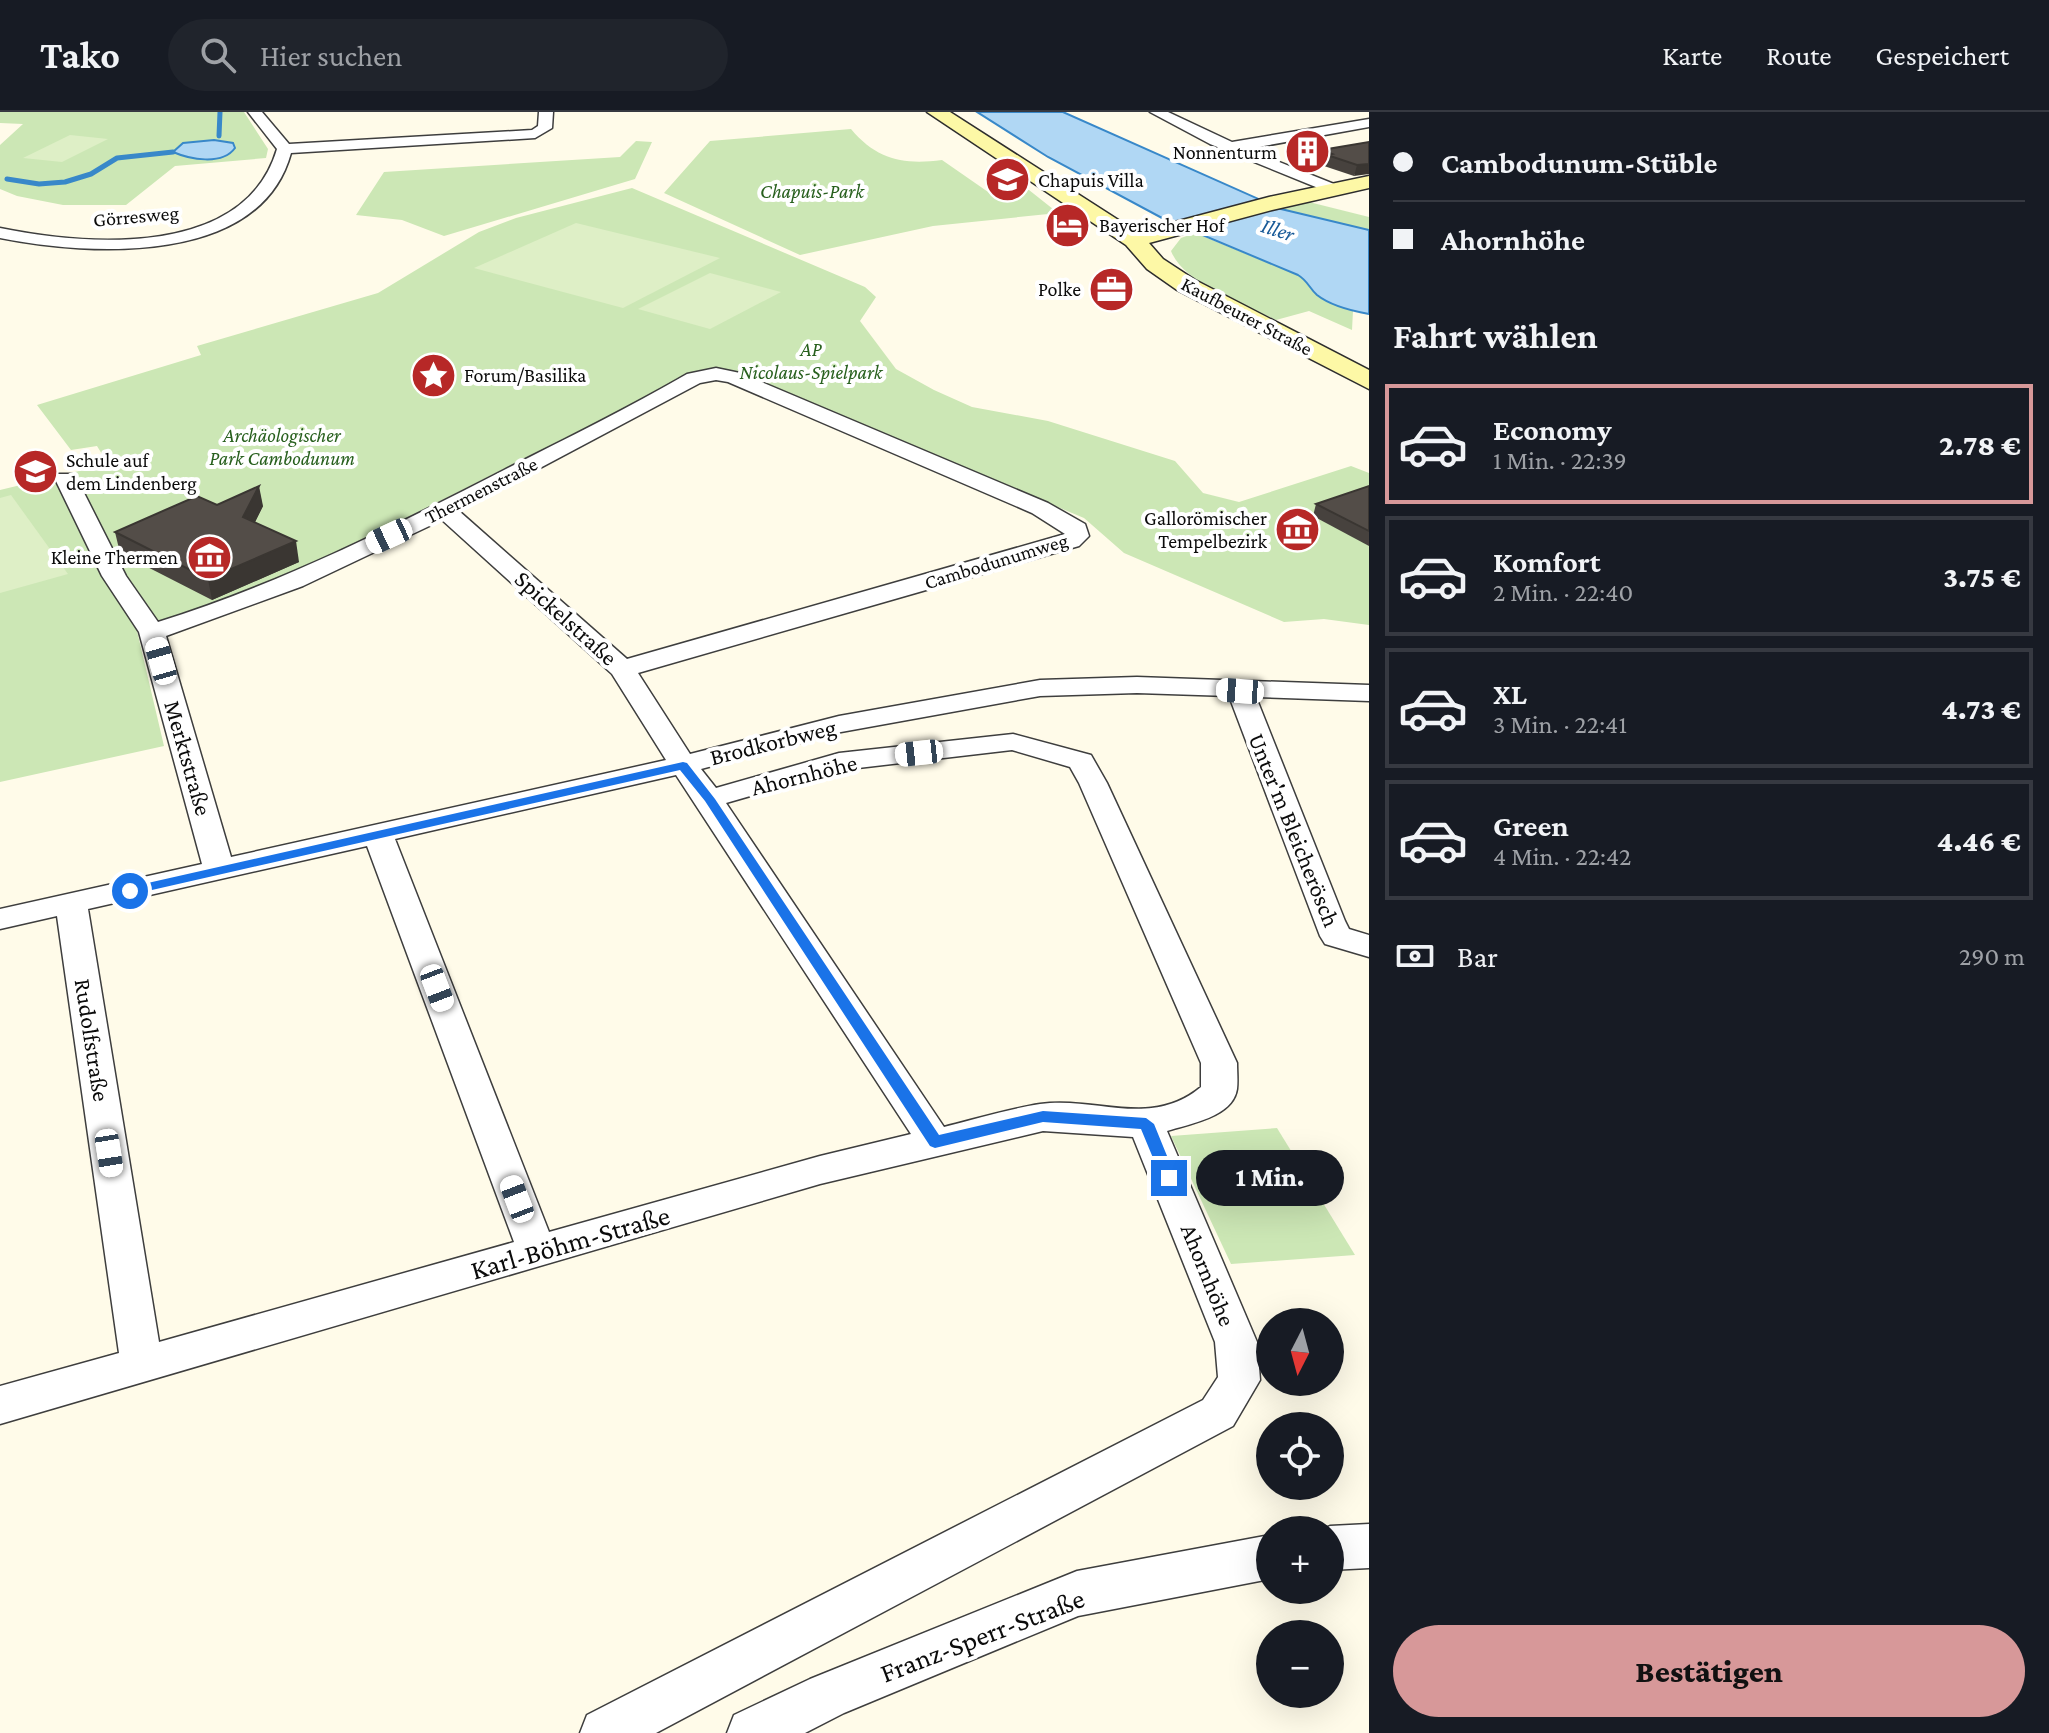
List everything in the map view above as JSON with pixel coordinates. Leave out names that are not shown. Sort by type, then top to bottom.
[{"type":"street","points":[[255,112],[285,149],[535,134],[545,128],[546,112]]},
{"type":"street","name":"Kaufbeurer Straße","points":[[937,112],[1134,240],[1155,264],[1186,285],[1369,381]]},
{"type":"street","points":[[1164,113],[1231,147],[1369,201]]},
{"type":"street","points":[[1231,147],[1369,123]]},
{"type":"street","name":"Görresweg","points":[[0,233],[65,242],[109,243],[153,240],[207,229],[236,218],[258,201],[279,173],[285,149]]},
{"type":"street","points":[[1134,240],[1182,225],[1369,182]]},
{"type":"street","name":"Thermenstraße","points":[[152,632],[220,613],[444,510],[694,378],[716,374]]},
{"type":"street","name":"Cambodunumweg","points":[[622,669],[1057,545],[1077,536],[1077,529],[1069,522],[1040,508],[733,377],[716,374]]},
{"type":"street","name":"Merktstraße","points":[[66,479],[114,576],[152,632],[219,870]]},
{"type":"street","name":"Spickelstraße","points":[[444,510],[622,669],[935,1142]]},
{"type":"street","name":"Brodkorbweg","points":[[0,919],[683,765],[839,724],[1040,688],[1137,685],[1240,691],[1369,693]]},
{"type":"street","name":"Unter'm Bleicherösch","points":[[1240,691],[1336,936],[1369,946]]},
{"type":"street","name":"Ahornhöhe","points":[[605,1733],[1218,1413],[1239,1380],[1236,1342],[1146,1124],[1202,1106],[1219,1092],[1219,1063],[1081,761],[1013,742],[839,762],[709,799]]},
{"type":"street","points":[[378,834],[537,1251]]},
{"type":"street","name":"Rudolfstraße","points":[[71,905],[142,1364]]},
{"type":"street","name":"Karl-Böhm-Straße","points":[[0,1405],[820,1170],[1043,1117],[1146,1124]]},
{"type":"street","points":[[1344,1547],[1369,1546]]},
{"type":"street","name":"Franz-Sperr-Straße","points":[[752,1733],[827,1696],[1077,1594],[1256,1560]]},
{"type":"green space","points":[[0,112],[244,112],[268,149],[266,158],[175,166],[126,205],[63,205],[17,196],[0,189],[0,145],[23,124],[0,123]]},
{"type":"green space","name":"Chapuis-Park","points":[[851,129],[881,154],[903,161],[942,160],[991,194],[1029,190],[1058,213],[933,226],[800,255],[664,193],[710,141]]},
{"type":"green space","points":[[70,135],[108,139],[62,162],[23,158]]},
{"type":"green space","points":[[636,141],[652,142],[635,179],[444,236],[402,220],[356,215],[384,172],[620,157]]},
{"type":"green space","name":"Archäologischer Park Cambodunum","points":[[632,188],[865,287],[876,297],[860,321],[896,369],[972,407],[1048,421],[1175,461],[1203,493],[1239,502],[1351,466],[1369,473],[1369,625],[1324,619],[1284,622],[1124,553],[1084,518],[737,373],[700,370],[331,556],[211,607],[137,631],[164,746],[0,782],[0,490],[108,464],[97,446],[71,450],[37,405],[201,355],[197,346],[378,293],[479,232],[516,218]]},
{"type":"green space","points":[[1309,202],[1369,217],[1369,230],[1281,209]]},
{"type":"green space","points":[[576,223],[720,258],[623,308],[474,268]]},
{"type":"green space","points":[[1195,233],[1298,275],[1309,282],[1317,295],[1353,311],[1352,330],[1309,311],[1276,320],[1201,283],[1178,263],[1171,251],[1181,238]]},
{"type":"green space","points":[[710,273],[781,292],[710,329],[638,309]]},
{"type":"green space","points":[[11,495],[68,574],[0,593],[0,498]]},
{"type":"green space","points":[[1277,1128],[1355,1255],[1231,1264],[1171,1136]]},
{"type":"water","name":"Iller","points":[[977,112],[1063,112],[1281,209],[1369,230],[1369,314],[1329,302],[1317,295],[1298,275],[1162,218],[1048,157]]},
{"type":"water","points":[[214,140],[233,143],[235,148],[229,154],[214,159],[196,159],[173,152],[183,143]]},
{"type":"building","points":[[1369,142],[1369,164],[1357,165],[1327,155],[1332,154],[1322,150]]},
{"type":"building","points":[[259,486],[243,517],[296,541],[208,579],[115,532],[197,496],[217,505]]},
{"type":"building","points":[[1369,486],[1369,531],[1316,504]]},
{"type":"waterway","points":[[219,136],[220,112]]},
{"type":"waterway","points":[[7,179],[39,184],[65,182],[91,174],[117,158],[173,152]]},
{"type":"place","name":"Nonnenturm","points":[[1308,152]]},
{"type":"place","name":"Chapuis Villa","points":[[1007,180]]},
{"type":"place","name":"Bayerischer Hof","points":[[1068,225]]},
{"type":"place","name":"Polke","points":[[1112,289]]},
{"type":"place","name":"Forum/Basilika","points":[[433,375]]},
{"type":"place","name":"Schule auf dem Lindenberg","points":[[35,472]]},
{"type":"place","name":"Gallorömischer Tempelbezirk","points":[[1298,529]]},
{"type":"place","name":"Kleine Thermen","points":[[209,557]]},
{"type":"route","points":[[130,891],[683,765],[709,799],[935,1142],[1043,1117],[1146,1124],[1169,1178]]},
{"type":"park label","name":"AP Nicolaus-Spielpark","points":[[811,360]]}]
